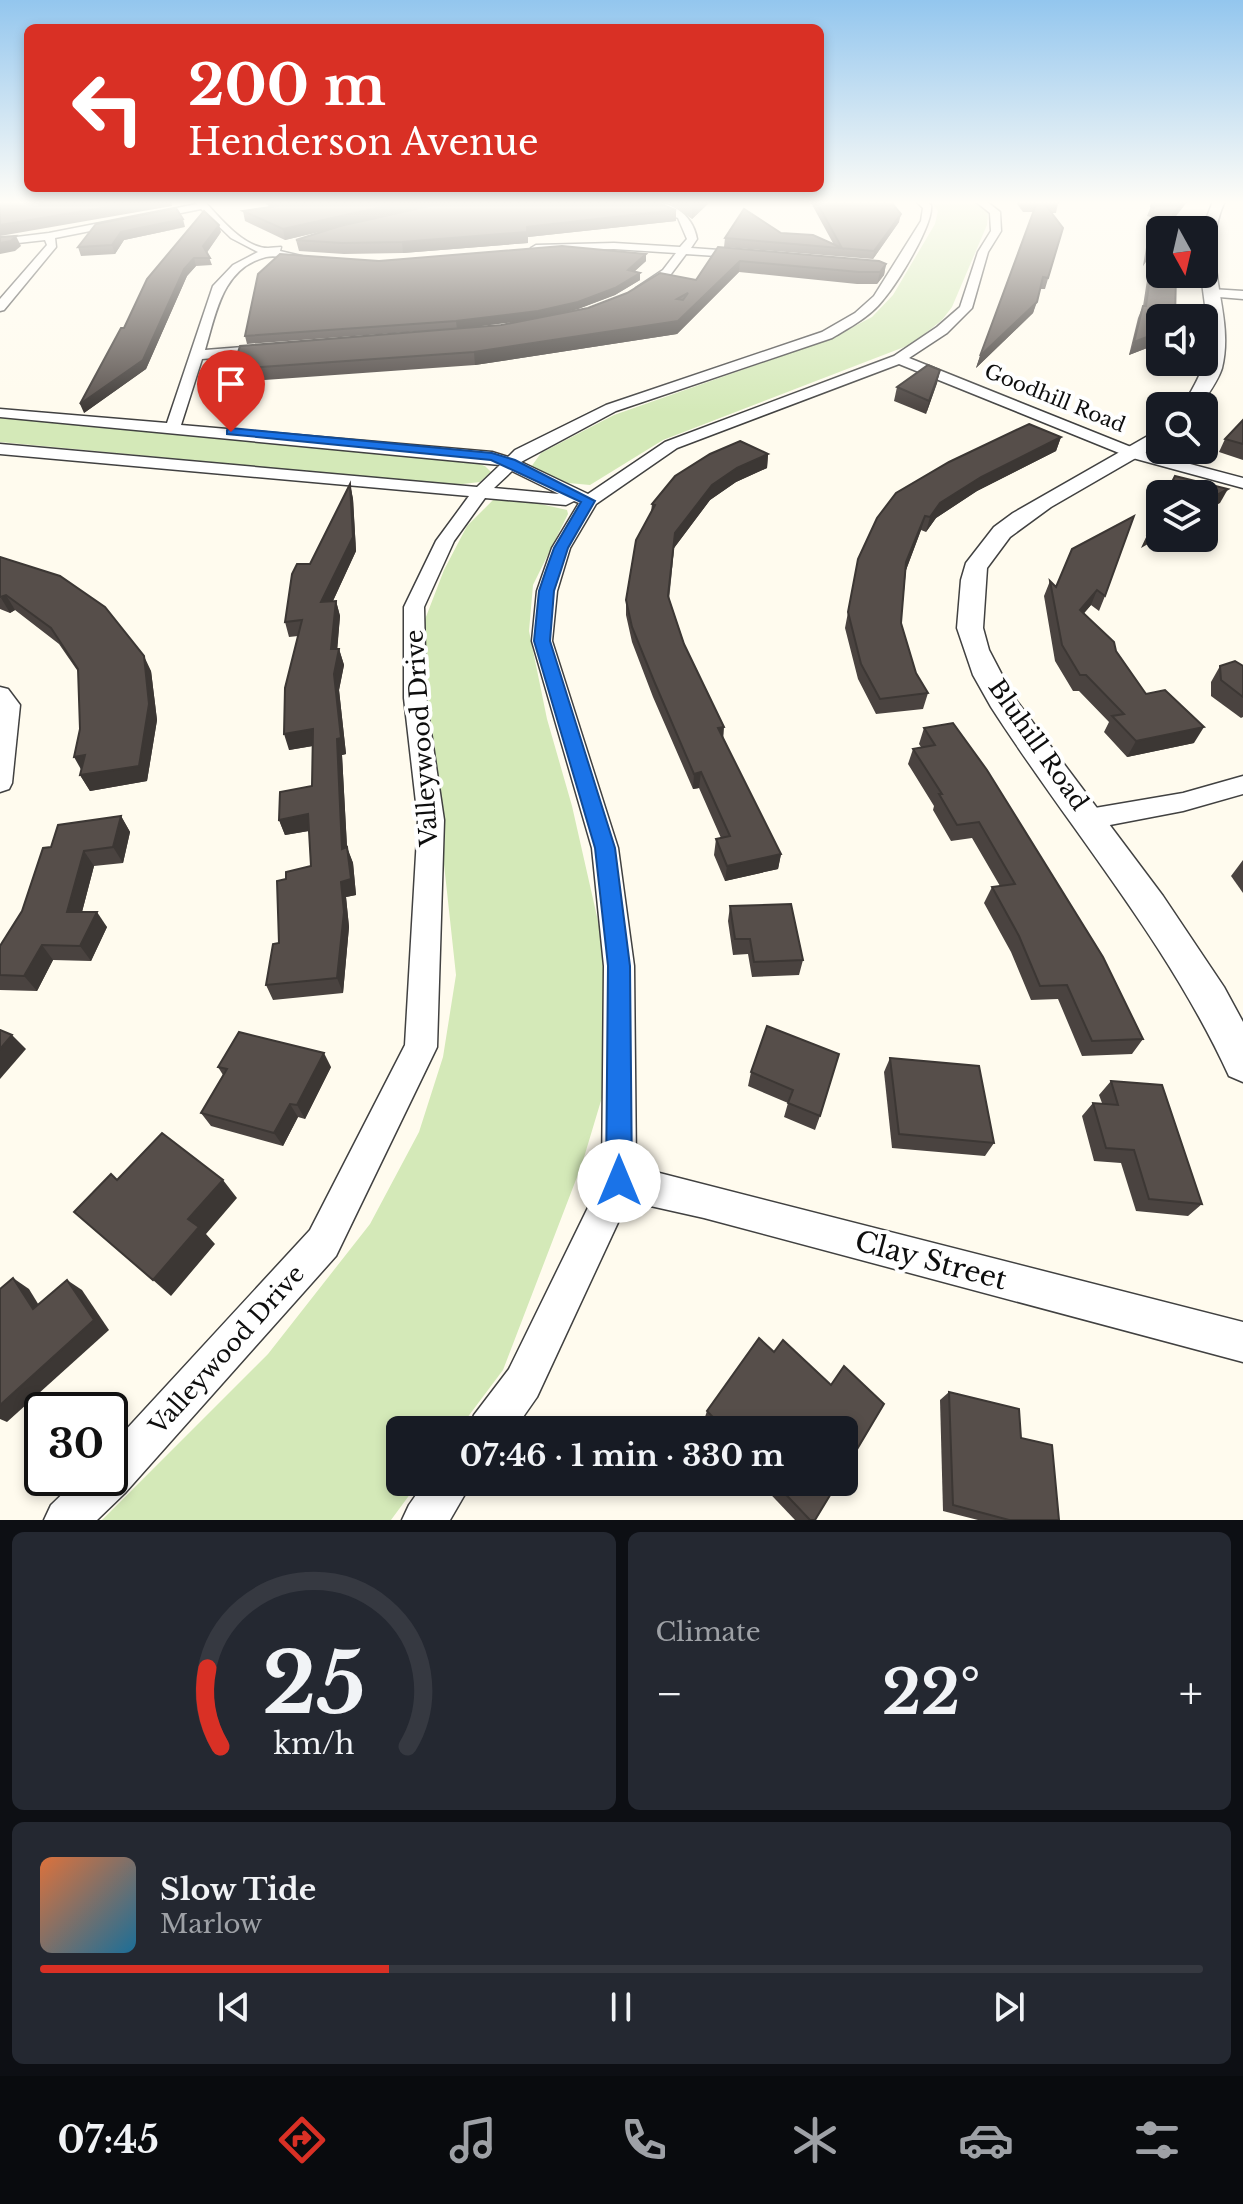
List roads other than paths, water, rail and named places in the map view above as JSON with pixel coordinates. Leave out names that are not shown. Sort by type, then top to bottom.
[{"type":"street","points":[[0,307],[29,272]]},
{"type":"street","points":[[173,427],[219,286],[232,272]]},
{"type":"street","points":[[625,297],[667,272]]},
{"type":"street","name":"Valleywood Drive","points":[[128,1458],[323,1243],[421,1047],[431,820],[415,698],[414,607],[445,541],[480,493],[521,453],[611,408],[827,335],[859,316],[879,298],[886,272]]},
{"type":"street","points":[[499,1416],[523,1383],[619,1181],[619,966],[605,848],[542,641],[547,591],[561,548],[589,501],[643,461],[680,441],[899,359],[942,330],[966,308],[977,272]]},
{"type":"street","points":[[1199,392],[1213,369],[1215,345],[1209,272]]},
{"type":"street","points":[[1211,293],[1243,295]]},
{"type":"street","points":[[196,355],[292,348]]},
{"type":"street","name":"Goodhill Road","points":[[899,359],[1135,454],[1243,483]]},
{"type":"street","points":[[0,413],[492,457],[589,501]]},
{"type":"street","name":"Bluhill Road","points":[[1146,446],[1016,520],[990,543],[975,568],[970,628],[982,662],[1008,711],[1089,819],[1175,944],[1243,1063]]},
{"type":"street","points":[[0,449],[589,501]]},
{"type":"street","points":[[0,694],[9,705],[0,783]]},
{"type":"street","points":[[1089,819],[1183,802],[1243,785]]},
{"type":"street","name":"Clay Street","points":[[619,1181],[704,1200],[1243,1342]]},
{"type":"street","name":"Valleywood Drive","points":[[66,1520],[91,1496]]},
{"type":"street","points":[[424,1520],[441,1496]]}]
